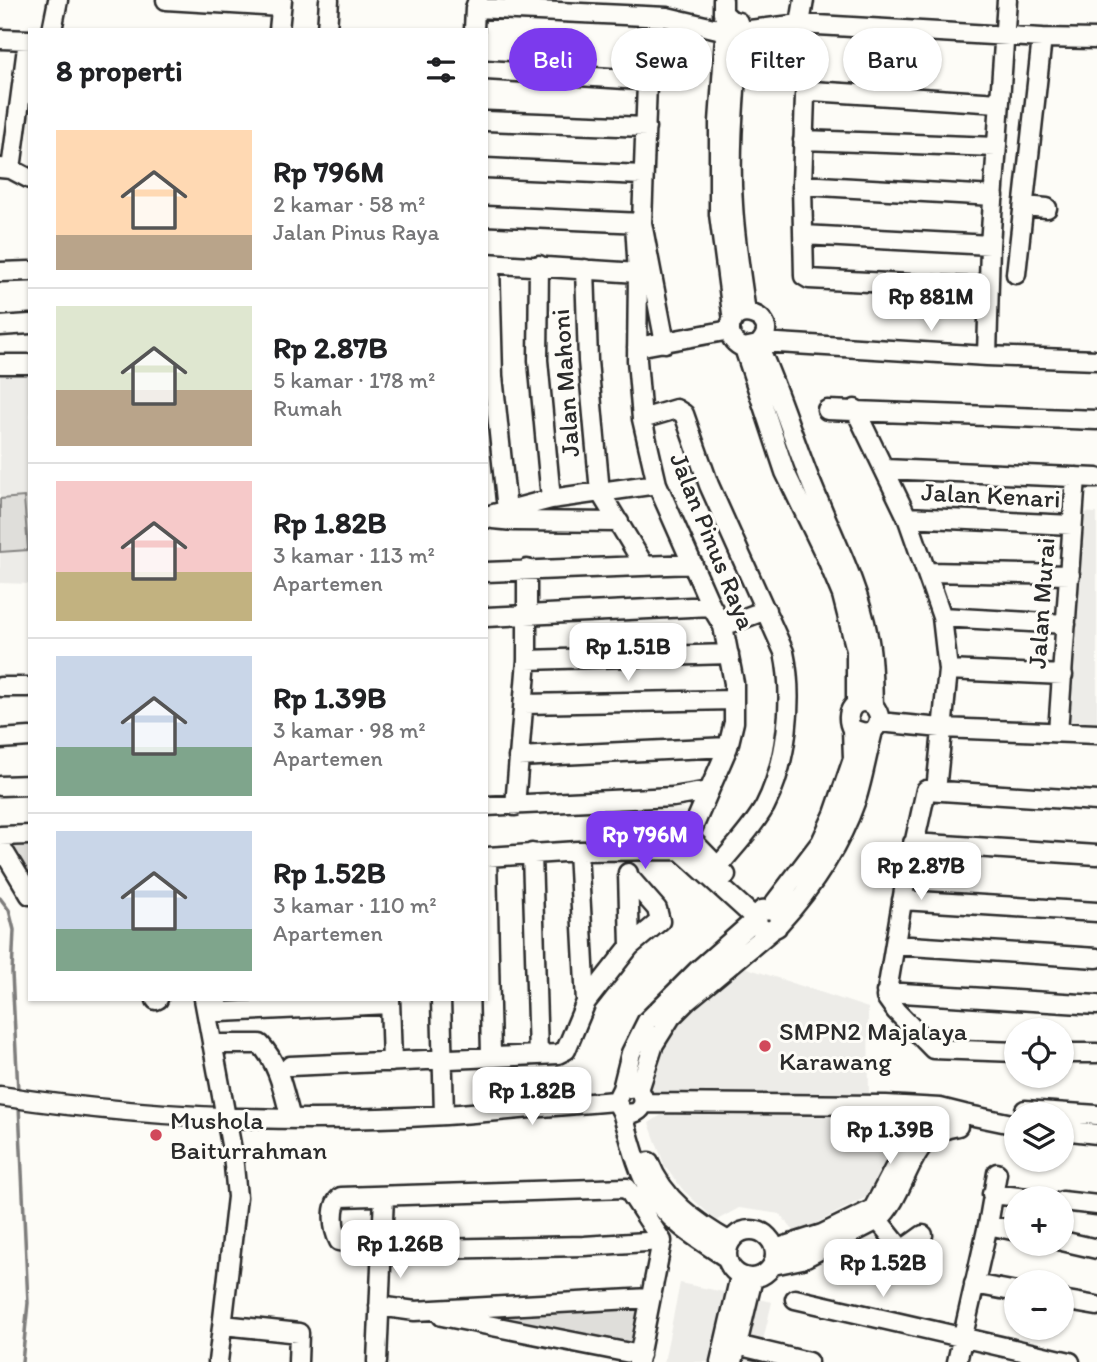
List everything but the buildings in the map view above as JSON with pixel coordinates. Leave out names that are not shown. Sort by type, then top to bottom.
[{"type":"street","points":[[52,28],[58,0]]},
{"type":"street","points":[[166,0],[281,4],[279,28]]},
{"type":"street","points":[[327,28],[329,0]]},
{"type":"street","points":[[723,0],[723,13],[730,28]]},
{"type":"street","points":[[800,24],[804,0]]},
{"type":"street","points":[[987,356],[990,245],[1007,0]]},
{"type":"street","points":[[474,28],[475,3],[667,8],[726,29]]},
{"type":"street","points":[[761,28],[800,24],[1097,39]]},
{"type":"street","points":[[1016,274],[1042,38]]},
{"type":"street","points":[[0,39],[28,40]]},
{"type":"street","points":[[28,46],[6,169],[28,178]]},
{"type":"street","points":[[488,70],[645,81],[648,86],[639,223],[666,342]]},
{"type":"street","points":[[729,91],[725,164],[736,321],[735,344],[1097,360]]},
{"type":"street","points":[[988,288],[809,279],[804,276],[802,185],[805,96],[809,91],[999,103]]},
{"type":"street","points":[[488,121],[646,127]]},
{"type":"street","points":[[803,140],[996,148]]},
{"type":"street","points":[[488,168],[642,175]]},
{"type":"street","points":[[802,185],[994,196]]},
{"type":"street","points":[[1024,206],[1047,208]]},
{"type":"street","points":[[488,216],[639,223]]},
{"type":"street","name":"Jalan Pinus Raya","points":[[639,223],[638,348],[642,419],[657,484],[711,606],[723,626],[734,683],[734,722],[729,747],[709,791],[678,846]]},
{"type":"street","points":[[803,234],[990,245]]},
{"type":"street","points":[[507,510],[493,376],[488,264],[638,273]]},
{"type":"street","points":[[539,265],[538,360],[551,499]]},
{"type":"street","name":"Jalan Mahoni","points":[[585,269],[588,362],[600,492]]},
{"type":"street","points":[[0,272],[28,271]]},
{"type":"street","points":[[638,348],[666,342],[754,314],[761,318],[766,334],[755,345]]},
{"type":"street","points":[[0,326],[28,324]]},
{"type":"street","points":[[755,345],[785,472],[827,559],[848,593],[856,650],[872,716],[856,798],[831,857],[803,897],[768,919]]},
{"type":"street","points":[[0,364],[28,364]]},
{"type":"street","points":[[827,410],[855,409],[1097,421]]},
{"type":"street","points":[[855,409],[907,517],[928,572],[942,617],[948,670],[936,728],[931,791],[913,843],[886,992],[896,1011],[933,1049],[1004,1052]]},
{"type":"street","points":[[642,419],[676,410],[684,414],[709,485],[785,652],[789,673],[789,712],[774,782],[764,808],[718,867]]},
{"type":"street","points":[[884,469],[1097,478]]},
{"type":"street","name":"Jalan Murai","points":[[1058,732],[1076,477]]},
{"type":"street","points":[[488,516],[551,499],[657,484]]},
{"type":"street","points":[[600,492],[644,565]]},
{"type":"street","points":[[488,517],[514,521],[618,522]]},
{"type":"street","name":"Jalan Kenari","points":[[907,517],[1072,525]]},
{"type":"street","points":[[488,572],[693,564]]},
{"type":"street","points":[[515,806],[527,660],[527,569]]},
{"type":"street","points":[[928,572],[1070,575]]},
{"type":"street","points":[[488,617],[711,606]]},
{"type":"street","points":[[723,626],[766,610]]},
{"type":"street","points":[[942,617],[1066,624]]},
{"type":"street","points":[[527,660],[729,654]]},
{"type":"street","points":[[948,670],[1063,675]]},
{"type":"street","points":[[0,687],[28,687]]},
{"type":"street","points":[[524,704],[734,700]]},
{"type":"street","points":[[728,1250],[742,1231],[759,1231],[766,1235],[774,1257],[768,1272],[746,1277],[734,1271],[728,1250],[692,1219],[658,1181],[650,1165],[630,1101],[654,1044],[671,1017],[768,919],[821,842],[853,759],[852,729],[848,712],[917,719],[936,728],[1097,734]]},
{"type":"street","points":[[852,729],[865,733],[872,716]]},
{"type":"street","points":[[0,739],[28,737]]},
{"type":"street","points":[[518,757],[729,747]]},
{"type":"street","points":[[0,786],[28,785]]},
{"type":"street","points":[[488,806],[673,797],[709,791]]},
{"type":"street","points":[[931,791],[1097,800]]},
{"type":"street","points":[[0,836],[28,835]]},
{"type":"street","points":[[913,843],[1097,855]]},
{"type":"street","points":[[0,845],[28,892]]},
{"type":"street","points":[[488,857],[578,851],[626,852],[678,846],[718,867],[768,919]]},
{"type":"street","points":[[678,846],[768,919]]},
{"type":"street","points":[[578,851],[586,1002]]},
{"type":"street","points":[[626,852],[630,946]]},
{"type":"street","points":[[532,853],[538,1055]]},
{"type":"street","points":[[290,1066],[558,1054],[566,1050],[586,1002],[630,946],[658,925],[661,918],[657,909],[629,877]]},
{"type":"street","points":[[903,895],[1097,902]]},
{"type":"street","points":[[903,895],[1097,912]]},
{"type":"street","points":[[488,937],[491,1056]]},
{"type":"street","points":[[895,945],[1097,958]]},
{"type":"street","points":[[886,992],[1097,1005]]},
{"type":"street","points":[[204,1001],[224,1118],[233,1154],[237,1198],[218,1362]]},
{"type":"street","points":[[217,1001],[220,1012],[390,1002],[392,1062]]},
{"type":"street","points":[[440,1001],[444,1115]]},
{"type":"street","points":[[212,1044],[260,1044],[270,1056],[291,1119]]},
{"type":"street","points":[[1074,1053],[1097,1053]]},
{"type":"street","points":[[12,1098],[119,1111],[224,1118],[444,1115],[630,1101],[886,1105],[940,1108],[1004,1118]]},
{"type":"street","points":[[876,1215],[907,1143],[924,1125],[943,1117],[964,1114]]},
{"type":"street","points":[[1074,1116],[1097,1115]]},
{"type":"street","points":[[774,1257],[803,1259],[876,1215],[884,1215],[924,1142],[942,1129],[1004,1121]]},
{"type":"street","points":[[1074,1131],[1097,1134]]},
{"type":"street","points":[[957,1362],[997,1173]]},
{"type":"street","points":[[379,1306],[415,1311],[639,1359],[662,1241],[629,1189],[623,1187],[341,1197],[336,1200],[334,1206],[339,1241],[383,1250],[584,1246],[662,1241]]},
{"type":"street","points":[[992,1194],[1004,1195]]},
{"type":"street","points":[[377,1362],[384,1196]]},
{"type":"street","points":[[1074,1203],[1097,1205]]},
{"type":"street","points":[[876,1215],[902,1250],[923,1236]]},
{"type":"street","points":[[988,1225],[1004,1228]]},
{"type":"street","points":[[1074,1244],[1097,1249]]},
{"type":"street","points":[[746,1277],[735,1354],[808,1362]]},
{"type":"street","points":[[720,1362],[746,1277]]},
{"type":"street","points":[[974,1284],[1004,1290]]},
{"type":"street","points":[[415,1311],[650,1298]]},
{"type":"street","points":[[795,1299],[1070,1362]]},
{"type":"street","points":[[1074,1302],[1097,1306]]},
{"type":"street","points":[[223,1325],[299,1333],[298,1362]]},
{"type":"shaded area","points":[[0,358],[28,358],[28,584],[0,583]]},
{"type":"shaded area","points":[[24,497],[28,550],[0,552],[0,499]]},
{"type":"shaded area","points":[[1079,512],[1097,513],[1097,729],[1066,728]]},
{"type":"shaded area","points":[[28,838],[28,888],[0,840]]},
{"type":"shaded area","name":"SMPN2 Majalaya Karawang","points":[[744,967],[868,1008],[869,1100],[653,1099],[647,1083],[652,1064],[680,1017]]},
{"type":"shaded area","points":[[663,1114],[933,1115],[902,1139],[868,1196],[796,1234],[780,1214],[739,1208],[717,1220],[709,1214],[684,1191],[665,1167],[649,1123]]},
{"type":"shaded area","points":[[680,1283],[772,1302],[758,1362],[664,1362]]},
{"type":"shaded area","points":[[642,1302],[631,1349],[437,1312]]},
{"type":"waterway","points":[[0,898],[9,910],[14,930],[12,973],[18,1091]]},
{"type":"waterway","points":[[19,1106],[28,1303],[22,1362]]},
{"type":"place","name":"SMPN2 Majalaya Karawang","points":[[765,1046]]},
{"type":"place","name":"Mushola Baiturrahman","points":[[156,1135]]}]
